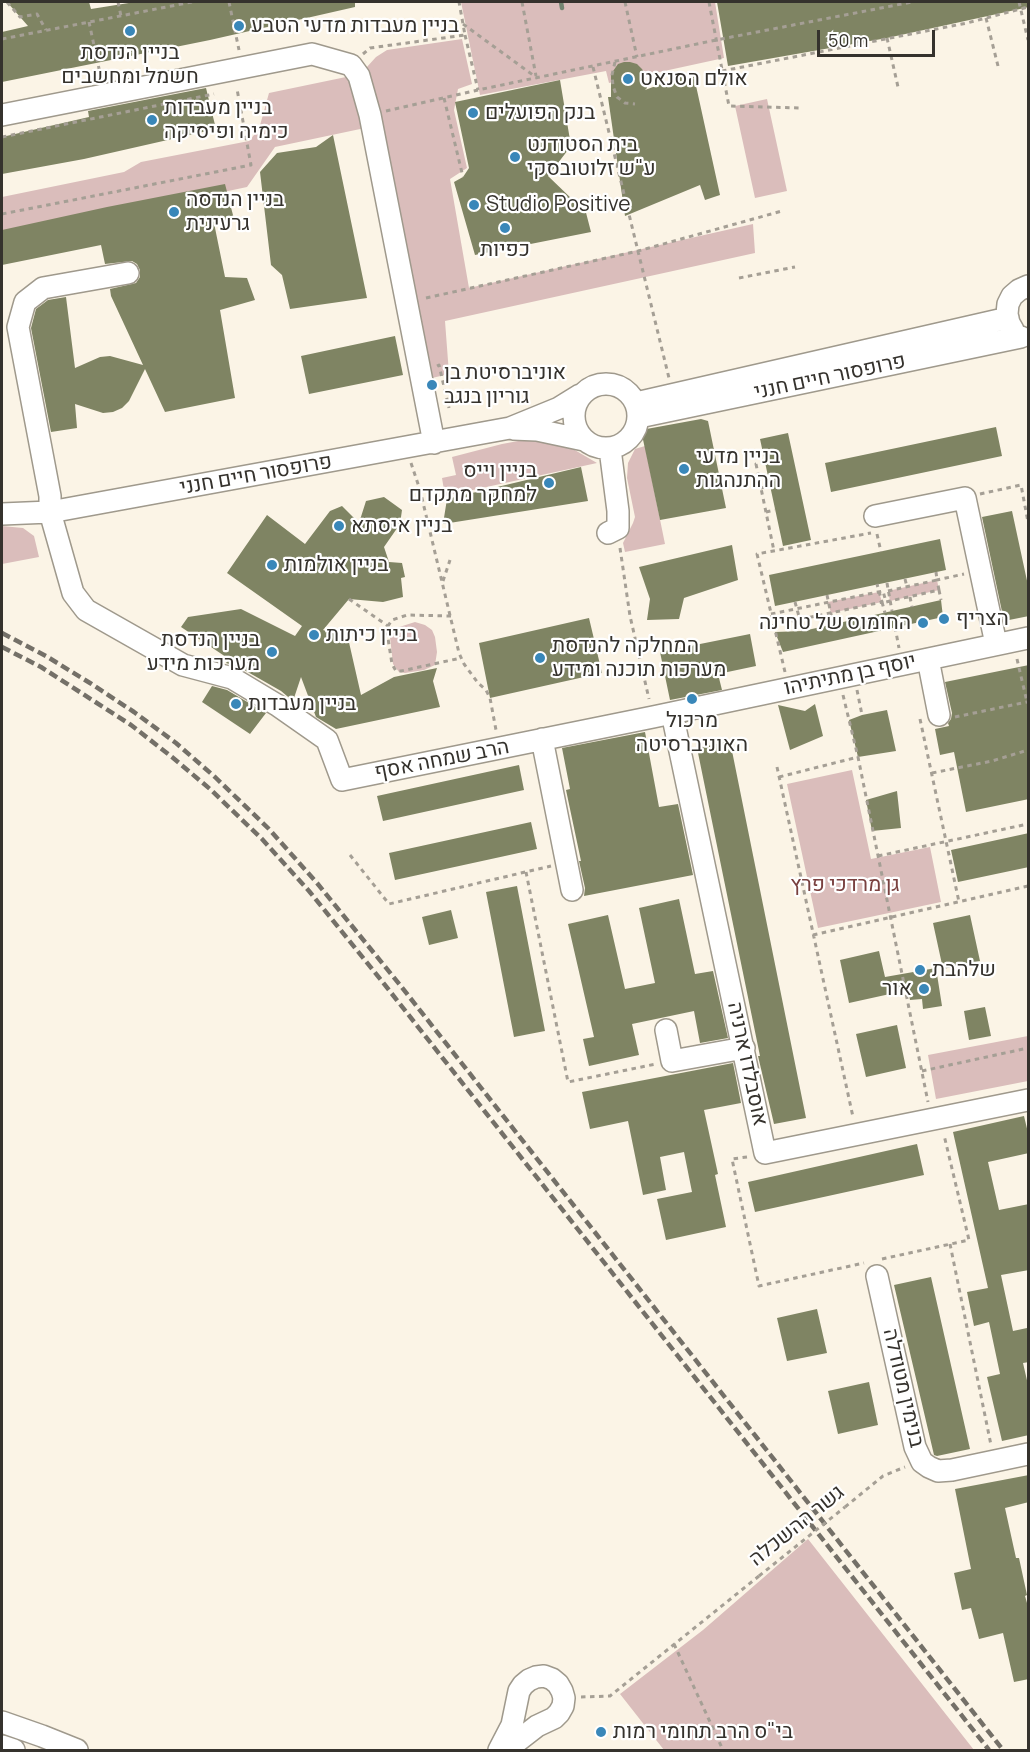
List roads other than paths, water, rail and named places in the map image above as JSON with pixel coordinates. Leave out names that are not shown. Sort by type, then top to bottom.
[{"type":"street","points":[[2,115],[107,105],[242,69],[312,54],[351,65],[359,76],[370,115],[435,443]]},
{"type":"street","points":[[50,512],[50,496],[18,327],[25,302],[44,288],[128,273]]},
{"type":"street","points":[[1025,338],[1014,331],[1008,318],[1008,304],[1019,290],[1029,286]]},
{"type":"street","name":"פרופסור חיים חנני","points":[[637,410],[673,394],[1008,318]]},
{"type":"street","name":"פרופסור חיים חנני","points":[[637,410],[1025,338]]},
{"type":"street","points":[[610,383],[621,386],[630,393],[637,410],[636,428],[630,438],[610,449],[594,446],[584,440],[577,432],[573,421],[573,410],[580,395],[589,387],[600,384],[610,383]]},
{"type":"street","name":"פרופסור חיים חנני","points":[[2,514],[50,512],[510,428],[559,408],[580,395]]},
{"type":"street","name":"פרופסור חיים חנני","points":[[510,428],[537,430],[584,440]]},
{"type":"street","points":[[610,449],[618,511],[613,530]]},
{"type":"street","points":[[875,516],[965,498],[1013,641]]},
{"type":"street","name":"הרב שמחה אסף","points":[[50,512],[73,593],[86,610],[183,665],[232,678],[277,705],[327,740],[342,780],[672,713]]},
{"type":"street","name":"יוסף בן מתיתיהו","points":[[672,713],[847,679],[1013,641]]},
{"type":"street","points":[[928,659],[934,716]]},
{"type":"street","name":"אוסבלדו ארניה","points":[[672,713],[765,1153],[1029,1100]]},
{"type":"street","points":[[542,739],[572,890]]},
{"type":"street","points":[[666,1030],[672,1061],[744,1048]]},
{"type":"street","name":"בנימין מטודלה","points":[[877,1276],[915,1447],[922,1462],[938,1471],[952,1470],[1029,1454]]},
{"type":"street","points":[[499,1750],[512,1725],[519,1691],[523,1685],[536,1677],[552,1679],[562,1691],[564,1698],[559,1713],[537,1726],[507,1750]]},
{"type":"street","points":[[2,1722],[77,1750]]},
{"type":"street","points":[[2,1746],[14,1750]]},
{"type":"waterway","points":[[561,2],[562,8]]},
{"type":"railway","points":[[2,633],[46,656],[134,712],[176,743],[269,829],[317,883],[400,985],[1003,1750]]},
{"type":"railway","points":[[2,647],[41,667],[131,725],[172,757],[210,789],[262,839],[309,891],[989,1750]]},
{"type":"place","name":"בניין מעבדות מדעי הטבע","points":[[239,26]]},
{"type":"place","name":"בניין הנדסת חשמל ומחשבים","points":[[130,31]]},
{"type":"place","name":"אולם הסנאט","points":[[628,79]]},
{"type":"place","name":"בנק הפועלים","points":[[473,113]]},
{"type":"place","name":"בניין מעבדות כימיה ופיסיקה","points":[[152,120]]},
{"type":"place","name":"בית הסטודנט ע\"ש זלוטובסקי","points":[[515,157]]},
{"type":"place","name":"Studio Positive","points":[[474,205]]},
{"type":"place","name":"בניין הנדסה גרעינית","points":[[174,212]]},
{"type":"place","name":"כפיות","points":[[505,228]]},
{"type":"place","name":"אוניברסיטת בן גוריון בנגב","points":[[432,385]]},
{"type":"place","name":"בניין מדעי ההתנהגות","points":[[684,469]]},
{"type":"place","name":"בניין וייס למחקר מתקדם","points":[[549,483]]},
{"type":"place","name":"בניין איסתא","points":[[339,526]]},
{"type":"place","name":"בניין אולמות","points":[[272,565]]},
{"type":"place","name":"הצריף","points":[[944,619]]},
{"type":"place","name":"החומוס של טחינה","points":[[923,623]]},
{"type":"place","name":"בניין כיתות","points":[[314,635]]},
{"type":"place","name":"בניין הנדסת מערכות מידע","points":[[272,652]]},
{"type":"place","name":"המחלקה להנדסת מערכות תוכנה ומידע","points":[[540,658]]},
{"type":"place","name":"מרכול האוניברסיטה","points":[[692,699]]},
{"type":"place","name":"בניין מעבדות","points":[[236,704]]},
{"type":"place","name":"שלהבת","points":[[920,970]]},
{"type":"place","name":"אור","points":[[924,989]]},
{"type":"place","name":"בי\"ס הרב תחומי רמות","points":[[601,1732]]},
{"type":"park label","name":"גן מרדכי פרץ","points":[[845,885]]}]
